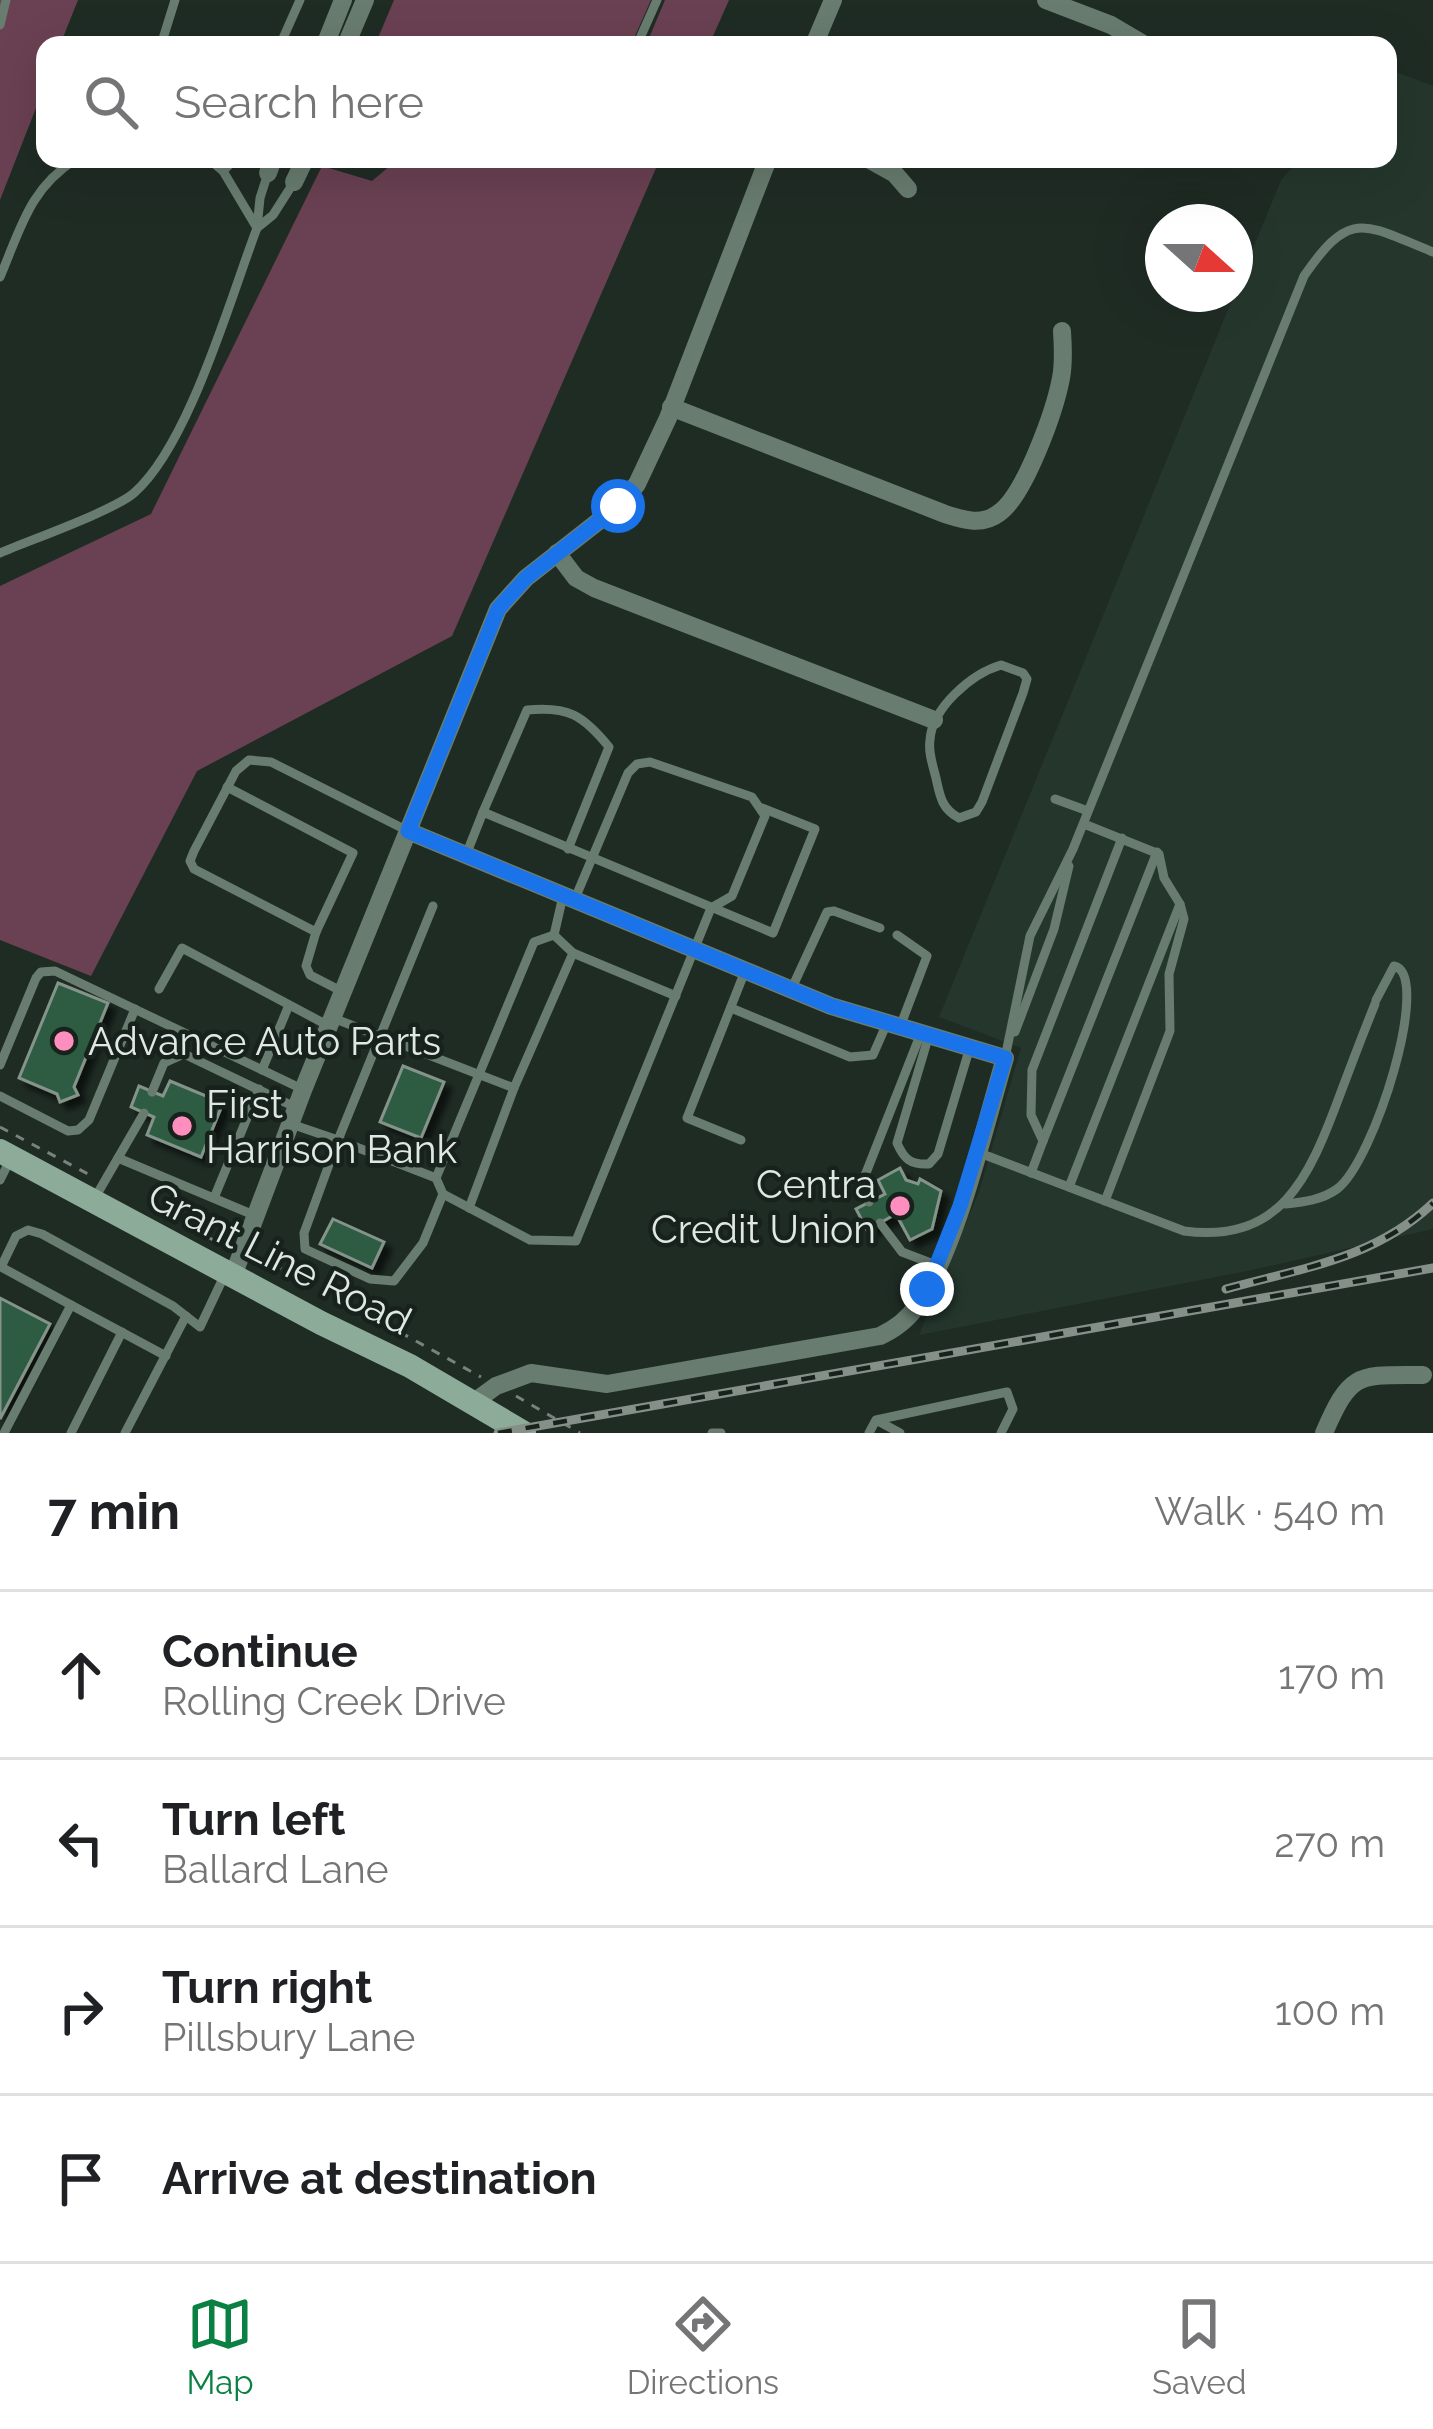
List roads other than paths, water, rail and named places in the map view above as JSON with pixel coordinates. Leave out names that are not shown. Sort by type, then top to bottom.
[{"type":"main road","name":"Grant Line Road","points":[[4,1162],[99,1192],[524,1433]]},
{"type":"street","points":[[329,36],[344,0]]},
{"type":"street","points":[[350,36],[364,0]]},
{"type":"street","points":[[818,36],[832,0]]},
{"type":"street","points":[[1046,0],[1130,36]]},
{"type":"street","points":[[294,182],[301,168]]},
{"type":"street","points":[[233,1267],[498,609],[526,578],[632,492],[648,464],[764,168]]},
{"type":"street","points":[[884,168],[908,189]]},
{"type":"street","points":[[670,407],[945,514],[973,522],[985,520],[1008,505],[1024,477],[1060,382],[1062,331]]},
{"type":"street","points":[[557,553],[576,578],[594,588],[934,721]]},
{"type":"street","points":[[408,831],[791,990],[1005,1058],[937,1266],[908,1318],[880,1336],[608,1384],[532,1372],[496,1386],[474,1402]]},
{"type":"street","points":[[1324,1433],[1348,1385],[1363,1378],[1423,1375]]},
{"type":"lane","points":[[0,25],[6,0]]},
{"type":"lane","points":[[164,36],[175,0]]},
{"type":"lane","points":[[284,36],[300,0]]},
{"type":"lane","points":[[641,36],[657,0]]},
{"type":"lane","points":[[0,277],[40,190],[62,168]]},
{"type":"lane","points":[[219,168],[257,228]]},
{"type":"lane","points":[[223,171],[226,168]]},
{"type":"lane","points":[[0,553],[131,496],[160,465],[180,428],[257,228],[270,168]]},
{"type":"lane","points":[[257,228],[273,215],[294,182]]},
{"type":"lane","points":[[1005,1058],[1030,936],[1084,824],[1304,276],[1329,240],[1351,227],[1377,230],[1433,252]]},
{"type":"lane","points":[[991,668],[1012,668],[1027,679],[982,802],[967,817],[959,818],[944,807],[929,743],[934,721],[953,697],[991,668]]},
{"type":"lane","points":[[466,855],[527,710],[555,708],[588,722],[609,747],[568,849]]},
{"type":"lane","points":[[316,932],[194,869],[190,861],[236,771],[250,760],[271,762],[408,831]]},
{"type":"lane","points":[[0,1065],[41,972],[60,972],[262,1070],[338,1140],[436,1178],[443,1194],[530,1240],[576,1241],[711,908],[731,896],[765,816],[752,797],[650,762],[637,764],[628,773],[554,935],[534,942],[436,1178]]},
{"type":"lane","points":[[227,788],[352,853],[307,955],[310,975],[343,992]]},
{"type":"lane","points":[[1055,799],[1088,812]]},
{"type":"lane","points":[[483,812],[773,933],[814,829],[762,808]]},
{"type":"lane","points":[[1084,824],[1156,852]]},
{"type":"lane","points":[[1042,1142],[1031,1114],[1032,1070],[1122,838]]},
{"type":"lane","points":[[1005,1058],[1054,929],[1073,849]]},
{"type":"lane","points":[[1106,1201],[1170,1031],[1167,988],[1184,919],[1156,852]]},
{"type":"lane","points":[[1031,1173],[1156,852]]},
{"type":"lane","points":[[1069,1186],[1180,904]]},
{"type":"lane","points":[[433,906],[338,1140],[304,1232],[305,1250],[370,1279],[394,1281],[423,1243],[443,1194]]},
{"type":"lane","points":[[791,990],[827,912],[834,910],[880,928]]},
{"type":"lane","points":[[554,935],[573,953],[676,996]]},
{"type":"lane","points":[[730,1008],[850,1057],[872,1055],[893,1025],[927,956],[897,935]]},
{"type":"lane","points":[[159,989],[182,948],[290,1005],[514,1088]]},
{"type":"lane","points":[[469,1208],[514,1088],[573,953]]},
{"type":"lane","points":[[1285,1204],[1310,1170],[1394,966],[1409,968],[1422,979]]},
{"type":"lane","points":[[741,1140],[687,1118],[746,971]]},
{"type":"lane","points":[[262,1070],[290,1005]]},
{"type":"lane","points":[[0,1096],[68,1130],[82,1128],[135,1009]]},
{"type":"lane","points":[[925,1034],[897,1143],[903,1157],[915,1165],[928,1164],[938,1154],[970,1047]]},
{"type":"lane","points":[[869,1202],[864,1178],[925,1034]]},
{"type":"lane","points":[[152,1092],[164,1063],[184,1054],[297,1107]]},
{"type":"lane","points":[[214,1198],[259,1089]]},
{"type":"lane","points":[[977,1152],[1167,1225],[1208,1234],[1248,1226],[1285,1204],[1335,1191],[1360,1168],[1402,1092]]},
{"type":"lane","points":[[99,1192],[143,1113]]},
{"type":"lane","points":[[118,1158],[256,1216]]},
{"type":"lane","points":[[880,1223],[902,1252],[937,1266]]},
{"type":"lane","points":[[166,1355],[1,1267],[16,1236],[28,1230],[42,1234],[200,1327],[233,1267]]},
{"type":"lane","points":[[4,1433],[71,1305]]},
{"type":"lane","points":[[125,1433],[186,1316]]},
{"type":"lane","points":[[71,1433],[122,1332]]},
{"type":"lane","points":[[869,1433],[876,1420],[1007,1392],[1013,1409],[1001,1433]]},
{"type":"lane","points":[[876,1420],[900,1433]]},
{"type":"railway","points":[[1226,1289],[1362,1249],[1433,1203]]},
{"type":"railway","points":[[498,1433],[1433,1268]]},
{"type":"place","name":"Advance Auto Parts","points":[[64,1041]]},
{"type":"place","name":"First Harrison Bank","points":[[182,1126]]},
{"type":"place","name":"Centra Credit Union","points":[[900,1206]]}]
